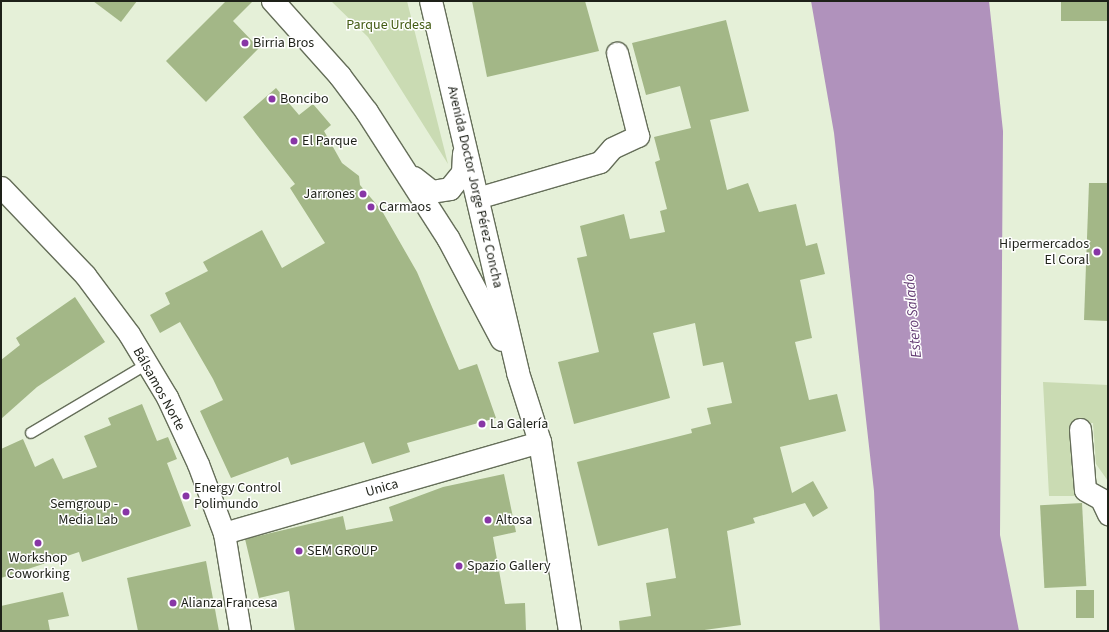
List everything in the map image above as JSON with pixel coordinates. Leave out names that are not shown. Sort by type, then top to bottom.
[{"type":"street","name":"Avenida Doctor Jorge Pérez Concha","points":[[273,1],[340,76],[408,173],[452,245],[518,373]]},
{"type":"street","name":"Avenida Doctor Jorge Pérez Concha","points":[[431,1],[518,373],[540,442],[570,631]]},
{"type":"street","points":[[478,198],[600,162],[612,148],[638,136],[617,53]]},
{"type":"street","points":[[408,173],[432,192],[450,189],[460,181],[464,158],[460,123]]},
{"type":"street","name":"Bálsamos Norte","points":[[1,187],[86,275],[147,364],[198,464],[224,533],[240,631]]},
{"type":"street","points":[[1080,429],[1085,490],[1101,499],[1108,514]]},
{"type":"street","name":"Unica","points":[[224,533],[540,442]]},
{"type":"lane","points":[[31,434],[147,364]]},
{"type":"green space","name":"Parque Urdesa","points":[[331,1],[407,1],[448,164],[368,37]]},
{"type":"green space","points":[[1043,382],[1108,385],[1108,481],[1096,464],[1093,423],[1078,424],[1078,496],[1049,496]]},
{"type":"water","name":"Estero Salado","points":[[811,1],[989,1],[1003,131],[1000,535],[1019,631],[880,631],[874,491],[834,133]]},
{"type":"building","points":[[93,1],[137,1],[121,22]]},
{"type":"building","points":[[226,1],[253,1],[233,21],[259,48],[206,102],[166,61]]},
{"type":"building","points":[[472,1],[585,1],[599,51],[487,77]]},
{"type":"building","points":[[1061,1],[1108,1],[1108,21],[1061,21]]},
{"type":"building","points":[[726,20],[749,111],[710,120],[727,190],[748,183],[759,212],[796,204],[806,246],[817,243],[825,274],[800,280],[812,338],[795,342],[809,400],[837,394],[846,431],[780,447],[792,493],[813,481],[828,508],[813,517],[805,503],[753,518],[755,523],[727,531],[741,625],[697,631],[620,631],[619,621],[651,616],[646,583],[676,578],[668,528],[598,546],[577,462],[692,433],[691,429],[711,424],[707,408],[732,403],[723,362],[703,366],[695,323],[653,333],[670,398],[574,424],[558,362],[599,352],[577,258],[587,256],[580,226],[624,214],[630,239],[665,232],[660,211],[667,209],[655,162],[660,160],[654,137],[691,128],[680,86],[646,95],[632,43]]},
{"type":"building","points":[[276,88],[299,115],[313,104],[331,125],[324,131],[342,163],[359,176],[360,185],[382,211],[417,272],[459,370],[477,364],[496,418],[407,443],[410,452],[372,464],[364,442],[291,465],[288,457],[231,478],[200,411],[223,400],[213,379],[180,322],[160,333],[150,315],[170,304],[165,293],[208,271],[203,262],[262,230],[282,268],[325,243],[290,188],[295,184],[243,117]]},
{"type":"building","name":"Hipermercados El Coral","points":[[1089,183],[1108,183],[1108,321],[1084,320]]},
{"type":"building","points":[[75,297],[105,342],[37,387],[1,419],[1,360],[20,345],[16,338]]},
{"type":"building","points":[[142,404],[157,441],[168,437],[177,459],[167,463],[191,526],[82,562],[79,552],[1,578],[1,449],[23,439],[35,467],[53,458],[63,479],[97,467],[84,436],[111,425],[108,418]]},
{"type":"building","points":[[504,474],[516,532],[493,537],[505,604],[525,603],[526,631],[295,631],[289,591],[259,598],[245,539],[343,516],[346,530],[393,521],[389,507],[443,487]]},
{"type":"building","points":[[1082,503],[1086,586],[1044,588],[1040,505]]},
{"type":"building","name":"Alianza Francesa","points":[[206,561],[219,631],[138,631],[127,578]]},
{"type":"building","points":[[1076,590],[1094,590],[1094,618],[1076,618]]},
{"type":"building","points":[[63,592],[69,616],[48,620],[50,631],[1,631],[1,606]]},
{"type":"place","name":"Birria Bros","points":[[245,43]]},
{"type":"place","name":"Boncibo","points":[[272,99]]},
{"type":"place","name":"El Parque","points":[[294,141]]},
{"type":"place","name":"Jarrones","points":[[363,194]]},
{"type":"place","name":"Carmaos","points":[[371,207]]},
{"type":"place","name":"Hipermercados El Coral","points":[[1097,252]]},
{"type":"place","name":"La Galería","points":[[482,424]]},
{"type":"place","name":"Energy Control Polimundo","points":[[186,496]]},
{"type":"place","name":"Semgroup - Media Lab","points":[[126,512]]},
{"type":"place","name":"Altosa","points":[[488,520]]},
{"type":"place","name":"Workshop Coworking","points":[[38,543]]},
{"type":"place","name":"SEM GROUP","points":[[299,551]]},
{"type":"place","name":"Spazio Gallery","points":[[459,566]]},
{"type":"place","name":"Alianza Francesa","points":[[173,603]]}]
